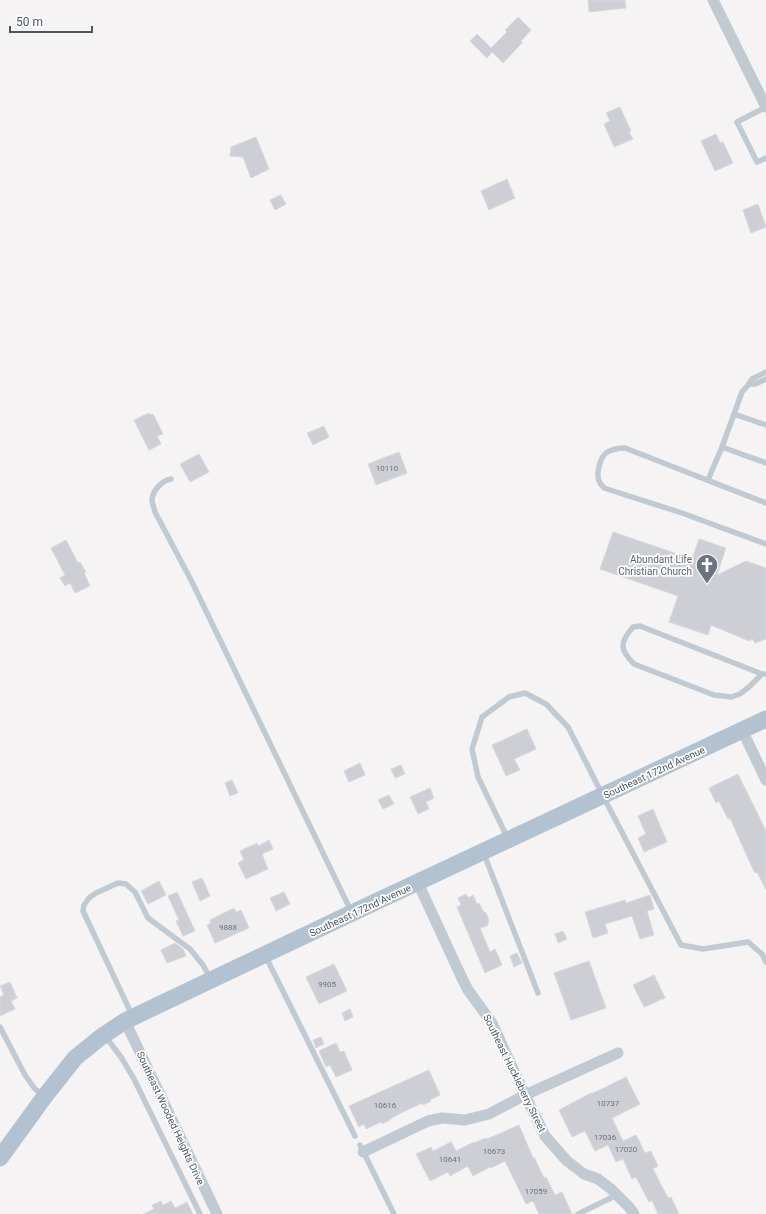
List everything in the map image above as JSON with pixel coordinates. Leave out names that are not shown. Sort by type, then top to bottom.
[{"type":"main road","name":"Southeast 172nd Avenue","points":[[0,1158],[44,1096],[75,1058],[90,1044],[129,1019],[766,719]]},
{"type":"street","points":[[714,0],[766,107]]},
{"type":"street","points":[[742,730],[766,780]]},
{"type":"street","name":"Southeast Huckleberry Street","points":[[418,883],[468,990],[492,1023],[525,1095],[546,1136],[567,1161],[584,1174],[598,1179],[617,1195],[634,1214]]},
{"type":"street","name":"Southeast Wooded Heights Drive","points":[[129,1019],[217,1214]]},
{"type":"street","points":[[361,1149],[428,1121],[442,1118],[465,1120],[483,1116],[525,1095],[618,1053]]},
{"type":"lane","points":[[766,107],[737,122],[756,162],[766,158]]},
{"type":"lane","points":[[708,480],[742,392],[752,379],[766,372]]},
{"type":"lane","points":[[749,384],[755,384],[766,379]]},
{"type":"lane","points":[[734,414],[766,425]]},
{"type":"lane","points":[[722,447],[766,463]]},
{"type":"lane","points":[[766,503],[625,448],[613,449],[606,453],[602,459],[597,474],[599,482],[604,488],[682,513],[766,544]]},
{"type":"lane","points":[[171,479],[167,479],[155,490],[152,500],[155,512],[192,582],[352,913]]},
{"type":"lane","points":[[640,626],[764,674],[740,694],[731,697],[714,695],[634,664],[626,656],[623,650],[623,640],[633,627],[640,626]]},
{"type":"lane","points":[[509,840],[478,777],[472,749],[482,716],[509,697],[525,693],[546,704],[568,727],[680,945],[703,949],[748,942],[762,954],[766,962]]},
{"type":"lane","points":[[484,852],[538,993]]},
{"type":"lane","points":[[129,1019],[83,911],[84,905],[89,898],[106,888],[118,883],[126,884],[135,892],[148,918],[190,949],[203,965],[211,980]]},
{"type":"lane","points":[[265,955],[355,1136]]},
{"type":"lane","points":[[0,1027],[34,1090],[44,1096]]},
{"type":"lane","points":[[104,1034],[134,1079],[200,1214]]},
{"type":"lane","points":[[361,1149],[394,1214]]},
{"type":"lane","points":[[578,1214],[617,1195]]},
{"type":"building","points":[[588,0],[625,0],[626,8],[589,12]]},
{"type":"building","points":[[518,17],[531,30],[521,41],[522,43],[503,63],[492,52],[487,58],[470,41],[477,34],[491,48],[507,32],[505,30]]},
{"type":"building","points":[[620,107],[633,139],[614,147],[604,124],[610,121],[606,113]]},
{"type":"building","points":[[716,134],[720,143],[723,142],[733,163],[715,171],[701,141]]},
{"type":"building","points":[[256,137],[269,169],[251,178],[243,157],[230,156],[231,147]]},
{"type":"building","points":[[507,179],[515,198],[489,210],[481,191]]},
{"type":"building","points":[[281,195],[286,204],[275,210],[270,200]]},
{"type":"building","points":[[758,204],[766,227],[751,233],[743,210]]},
{"type":"building","points":[[149,413],[151,415],[153,414],[163,434],[157,436],[161,444],[149,450],[134,420]]},
{"type":"building","points":[[324,426],[329,437],[313,445],[307,433]]},
{"type":"building","points":[[399,452],[407,473],[376,485],[368,464]]},
{"type":"building","points":[[199,454],[209,472],[190,482],[180,464]]},
{"type":"building","name":"Abundant Life Christian Church","points":[[613,532],[692,559],[699,539],[726,548],[717,575],[746,561],[766,568],[766,639],[755,643],[753,639],[749,641],[711,625],[708,635],[669,622],[678,596],[600,569]]},
{"type":"building","points":[[66,540],[78,563],[80,562],[86,572],[84,573],[90,586],[75,593],[70,583],[65,586],[60,578],[65,575],[51,548]]},
{"type":"building","points":[[527,729],[536,749],[514,759],[520,770],[506,776],[492,745]]},
{"type":"building","points":[[360,763],[365,775],[349,782],[344,771]]},
{"type":"building","points":[[401,765],[405,774],[395,778],[391,769]]},
{"type":"building","points":[[738,774],[766,831],[766,890],[757,872],[755,873],[751,865],[730,818],[728,819],[719,801],[716,803],[709,788]]},
{"type":"building","points":[[232,780],[238,793],[230,796],[225,783]]},
{"type":"building","points":[[430,788],[434,798],[426,802],[429,809],[418,814],[410,797]]},
{"type":"building","points":[[389,795],[394,804],[383,809],[378,800]]},
{"type":"building","points":[[653,809],[667,842],[644,852],[638,838],[646,834],[638,816]]},
{"type":"building","points":[[269,840],[273,849],[262,854],[268,869],[246,879],[238,863],[244,860],[240,851],[257,843],[258,846]]},
{"type":"building","points":[[202,878],[210,896],[200,901],[192,882]]},
{"type":"building","points":[[159,881],[166,895],[148,904],[141,891]]},
{"type":"building","points":[[177,892],[195,931],[183,936],[176,921],[179,920],[168,896]]},
{"type":"building","points":[[284,892],[290,904],[276,911],[270,898]]},
{"type":"building","points":[[466,894],[468,898],[473,895],[477,904],[479,903],[483,911],[486,913],[489,921],[487,926],[480,928],[490,952],[495,949],[502,965],[485,973],[457,907],[461,905],[458,898]]},
{"type":"building","points":[[650,895],[654,909],[647,911],[654,935],[640,939],[632,916],[605,924],[608,933],[593,938],[585,912],[625,900],[626,903]]},
{"type":"building","points":[[234,908],[236,912],[241,910],[249,928],[215,943],[207,925],[211,923],[210,920]]},
{"type":"building","points":[[563,931],[567,939],[558,943],[555,934]]},
{"type":"building","points":[[175,943],[183,949],[186,956],[167,963],[161,950]]},
{"type":"building","points":[[517,953],[522,963],[514,967],[510,956]]},
{"type":"building","points":[[589,961],[606,1008],[571,1020],[554,973]]},
{"type":"building","points":[[334,964],[347,991],[319,1004],[306,977]]},
{"type":"building","points":[[654,975],[665,998],[644,1007],[633,985]]},
{"type":"building","points":[[10,982],[17,998],[11,1001],[15,1009],[0,1016],[0,997],[4,995],[0,986]]},
{"type":"building","points":[[350,1009],[353,1017],[345,1021],[342,1013]]},
{"type":"building","points":[[321,1037],[324,1044],[316,1048],[313,1040]]},
{"type":"building","points":[[336,1043],[340,1052],[344,1051],[352,1070],[336,1077],[330,1065],[326,1067],[319,1051]]},
{"type":"building","points":[[429,1070],[440,1095],[423,1105],[422,1103],[399,1114],[382,1124],[381,1122],[366,1129],[364,1124],[359,1127],[349,1106]]},
{"type":"building","points":[[626,1077],[640,1104],[612,1118],[623,1141],[636,1135],[645,1153],[651,1151],[658,1166],[653,1169],[668,1198],[671,1197],[679,1214],[658,1214],[652,1200],[649,1202],[636,1177],[632,1179],[623,1159],[616,1162],[608,1145],[595,1151],[585,1131],[572,1137],[559,1110]]},
{"type":"building","points":[[519,1125],[533,1158],[534,1157],[544,1178],[546,1177],[555,1195],[562,1192],[572,1214],[539,1214],[533,1201],[526,1204],[505,1161],[473,1176],[468,1166],[450,1176],[448,1172],[430,1181],[416,1154],[431,1147],[433,1151],[451,1142],[456,1151],[474,1142],[487,1139]]},
{"type":"building","points":[[161,1201],[163,1205],[171,1201],[175,1208],[187,1202],[193,1214],[143,1214],[154,1209],[152,1205]]},
{"type":"place","name":"Abundant Life Christian Church","points":[[707,584]]}]
